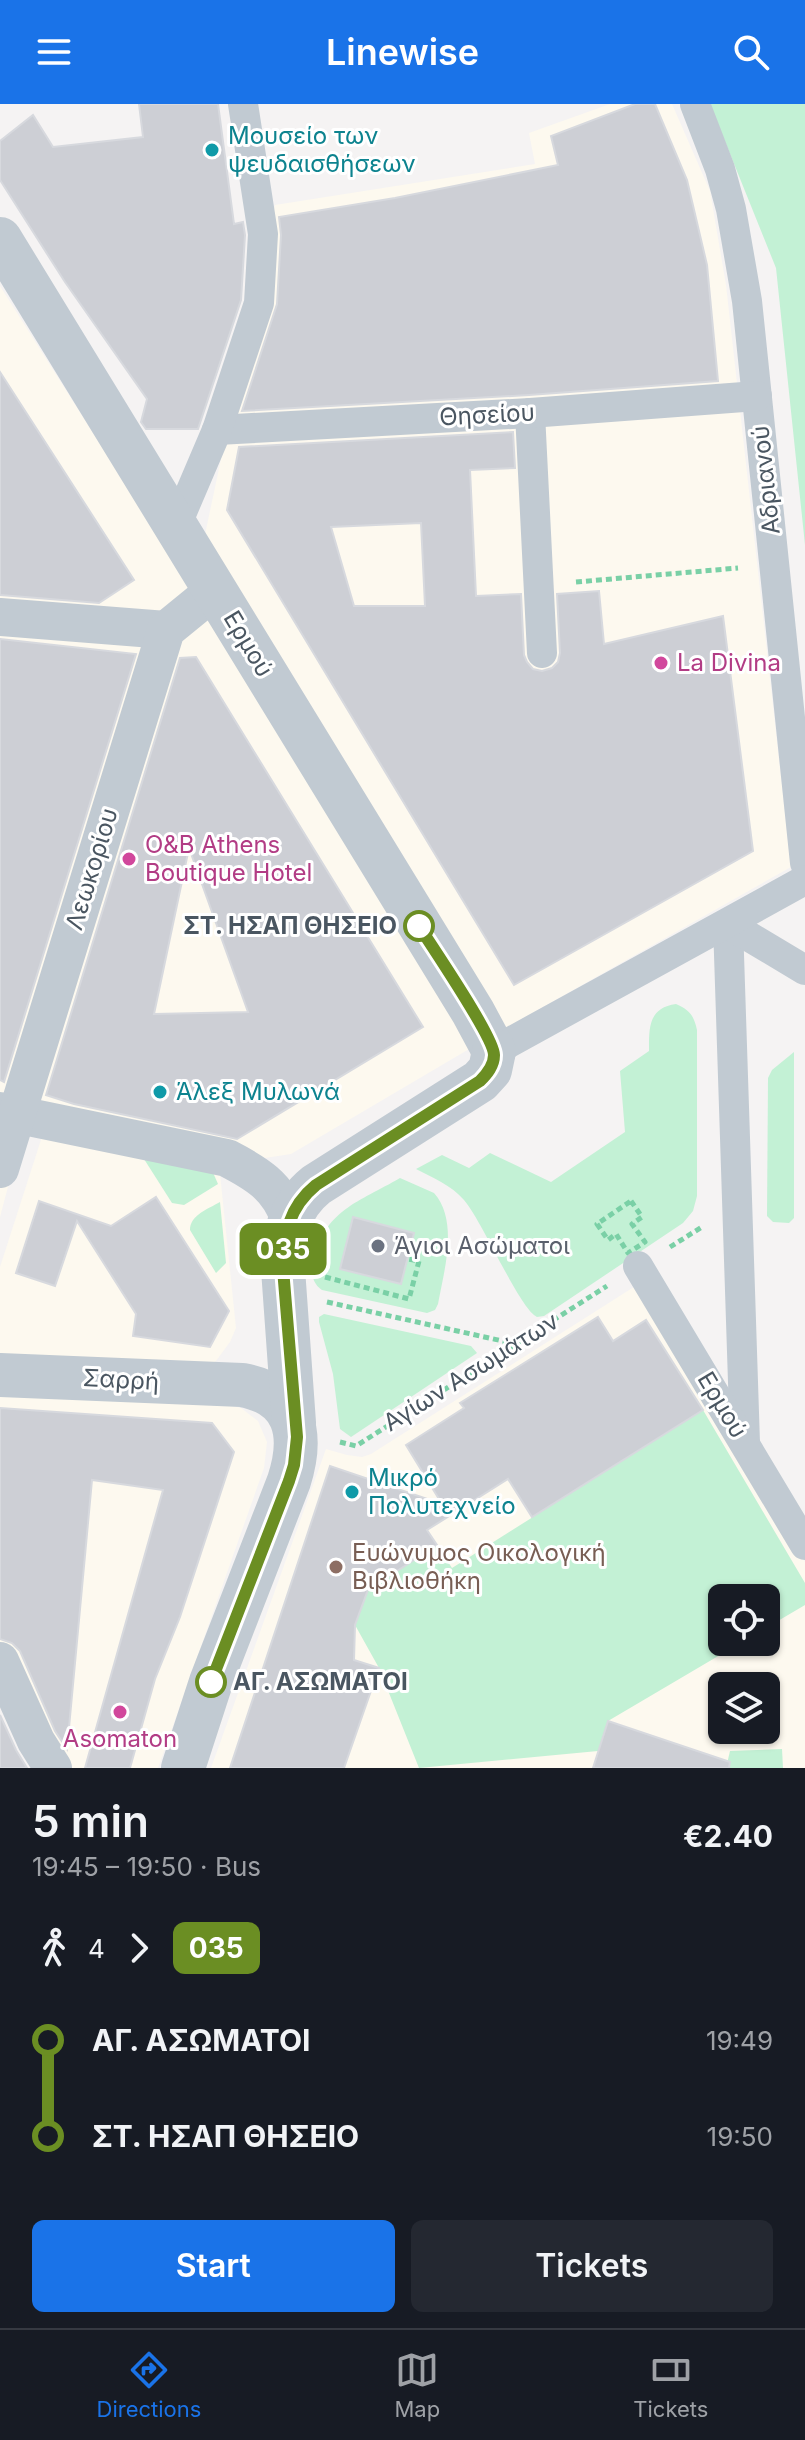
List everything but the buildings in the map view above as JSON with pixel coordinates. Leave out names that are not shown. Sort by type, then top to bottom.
[{"type":"street","points":[[176,526],[217,430],[259,303],[263,234],[243,104]]},
{"type":"street","name":"Αδριανού","points":[[695,104],[720,169],[731,209],[747,301],[805,863]]},
{"type":"street","name":"Ερμού","points":[[5,258],[176,526],[494,1051]]},
{"type":"street","name":"Θησείου","points":[[217,430],[530,413],[757,396]]},
{"type":"street","points":[[530,413],[542,653]]},
{"type":"street","points":[[0,617],[166,630],[215,590]]},
{"type":"street","name":"Λεωκορίου","points":[[0,1169],[8,1113],[166,630]]},
{"type":"street","points":[[242,1385],[265,1364],[273,1338],[269,1248],[274,1214],[480,1081],[490,1070],[494,1051],[805,880]]},
{"type":"street","points":[[728,924],[805,970]]},
{"type":"street","points":[[728,924],[745,1443]]},
{"type":"street","points":[[8,1113],[227,1158],[252,1171],[286,1208],[283,1269],[308,1434],[211,1682],[183,1768]]},
{"type":"street","name":"Ερμού","points":[[638,1266],[805,1545]]},
{"type":"street","name":"Σαρρή","points":[[0,1375],[242,1385]]},
{"type":"street","points":[[242,1385],[262,1388],[273,1395],[308,1434]]},
{"type":"street","points":[[0,1661],[36,1741],[53,1768]]},
{"type":"path","points":[[539,586],[774,565]]},
{"type":"path","points":[[631,1201],[642,1217],[632,1224],[645,1242],[628,1253],[616,1234],[608,1240],[597,1224],[631,1201]]},
{"type":"path","points":[[313,1274],[409,1299],[419,1261],[408,1259]]},
{"type":"path","name":"Αγίων Ασωμάτων","points":[[308,1434],[356,1446],[608,1286]]},
{"type":"path","points":[[321,1301],[516,1344]]},
{"type":"shaded area","points":[[610,104],[672,104],[710,191],[726,285],[791,867],[481,1042],[291,1154],[265,1158],[28,1111],[0,1217],[0,286],[193,591],[275,205],[535,164],[529,133]]},
{"type":"shaded area","points":[[48,1118],[220,1174],[236,1328],[216,1361],[208,1366],[0,1357],[0,1267]]},
{"type":"shaded area","points":[[637,1285],[805,1562],[805,1768],[211,1768],[326,1449],[362,1457]]},
{"type":"shaded area","points":[[0,1389],[207,1400],[241,1408],[258,1421],[267,1442],[264,1468],[158,1768],[61,1768],[0,1647]]},
{"type":"green space","points":[[710,104],[805,104],[805,545],[776,268]]},
{"type":"green space","points":[[676,1004],[691,1014],[697,1030],[697,1196],[693,1211],[683,1223],[544,1316],[537,1317],[511,1282],[464,1200],[448,1186],[416,1169],[442,1155],[469,1168],[490,1153],[551,1182],[625,1132],[620,1071],[649,1051],[652,1020],[660,1010]]},
{"type":"green space","points":[[794,1052],[794,1218],[789,1223],[773,1222],[767,1216],[768,1078],[772,1070]]},
{"type":"green space","points":[[137,1148],[211,1168],[218,1184],[184,1205],[172,1203]]},
{"type":"green space","points":[[400,1178],[434,1193],[442,1204],[446,1218],[448,1247],[438,1304],[435,1310],[427,1313],[322,1290],[313,1278],[313,1262],[325,1230],[357,1201]]},
{"type":"green space","points":[[220,1202],[226,1263],[216,1273],[190,1230],[196,1216]]},
{"type":"green space","points":[[324,1314],[471,1346],[477,1353],[351,1437],[340,1429],[333,1374],[319,1322],[319,1317]]},
{"type":"green space","points":[[703,1410],[805,1583],[805,1605],[780,1620],[780,1584],[708,1584],[708,1656],[718,1656],[608,1721],[598,1751],[419,1768],[379,1668],[355,1625],[369,1588],[437,1545],[452,1568]]},
{"type":"green space","points":[[782,1749],[783,1768],[726,1768],[730,1751]]},
{"type":"bus line","name":"035","points":[[211,1682],[289,1481],[297,1450],[283,1269],[283,1248],[289,1218],[296,1205],[316,1185],[480,1081],[493,1062],[494,1051],[473,1012],[419,926]]},
{"type":"place","name":"Μουσείο των ψευδαισθήσεων","points":[[212,150]]},
{"type":"place","name":"La Divina","points":[[661,663]]},
{"type":"place","name":"O&B Athens Boutique Hotel","points":[[129,859]]},
{"type":"place","name":"ΣΤ. ΗΣΑΠ ΘΗΣΕΙΟ","points":[[419,926]]},
{"type":"place","name":"Άλεξ Μυλωνά","points":[[160,1092]]},
{"type":"place","name":"Άγιοι Ασώματοι","points":[[378,1246]]},
{"type":"place","name":"Μικρό Πολυτεχνείο","points":[[352,1492]]},
{"type":"place","name":"Ευώνυμος Οικολογική Βιβλιοθήκη","points":[[336,1567]]},
{"type":"place","name":"ΑΓ. ΑΣΩΜΑΤΟΙ","points":[[211,1682]]},
{"type":"place","name":"Asomaton","points":[[120,1712]]}]
